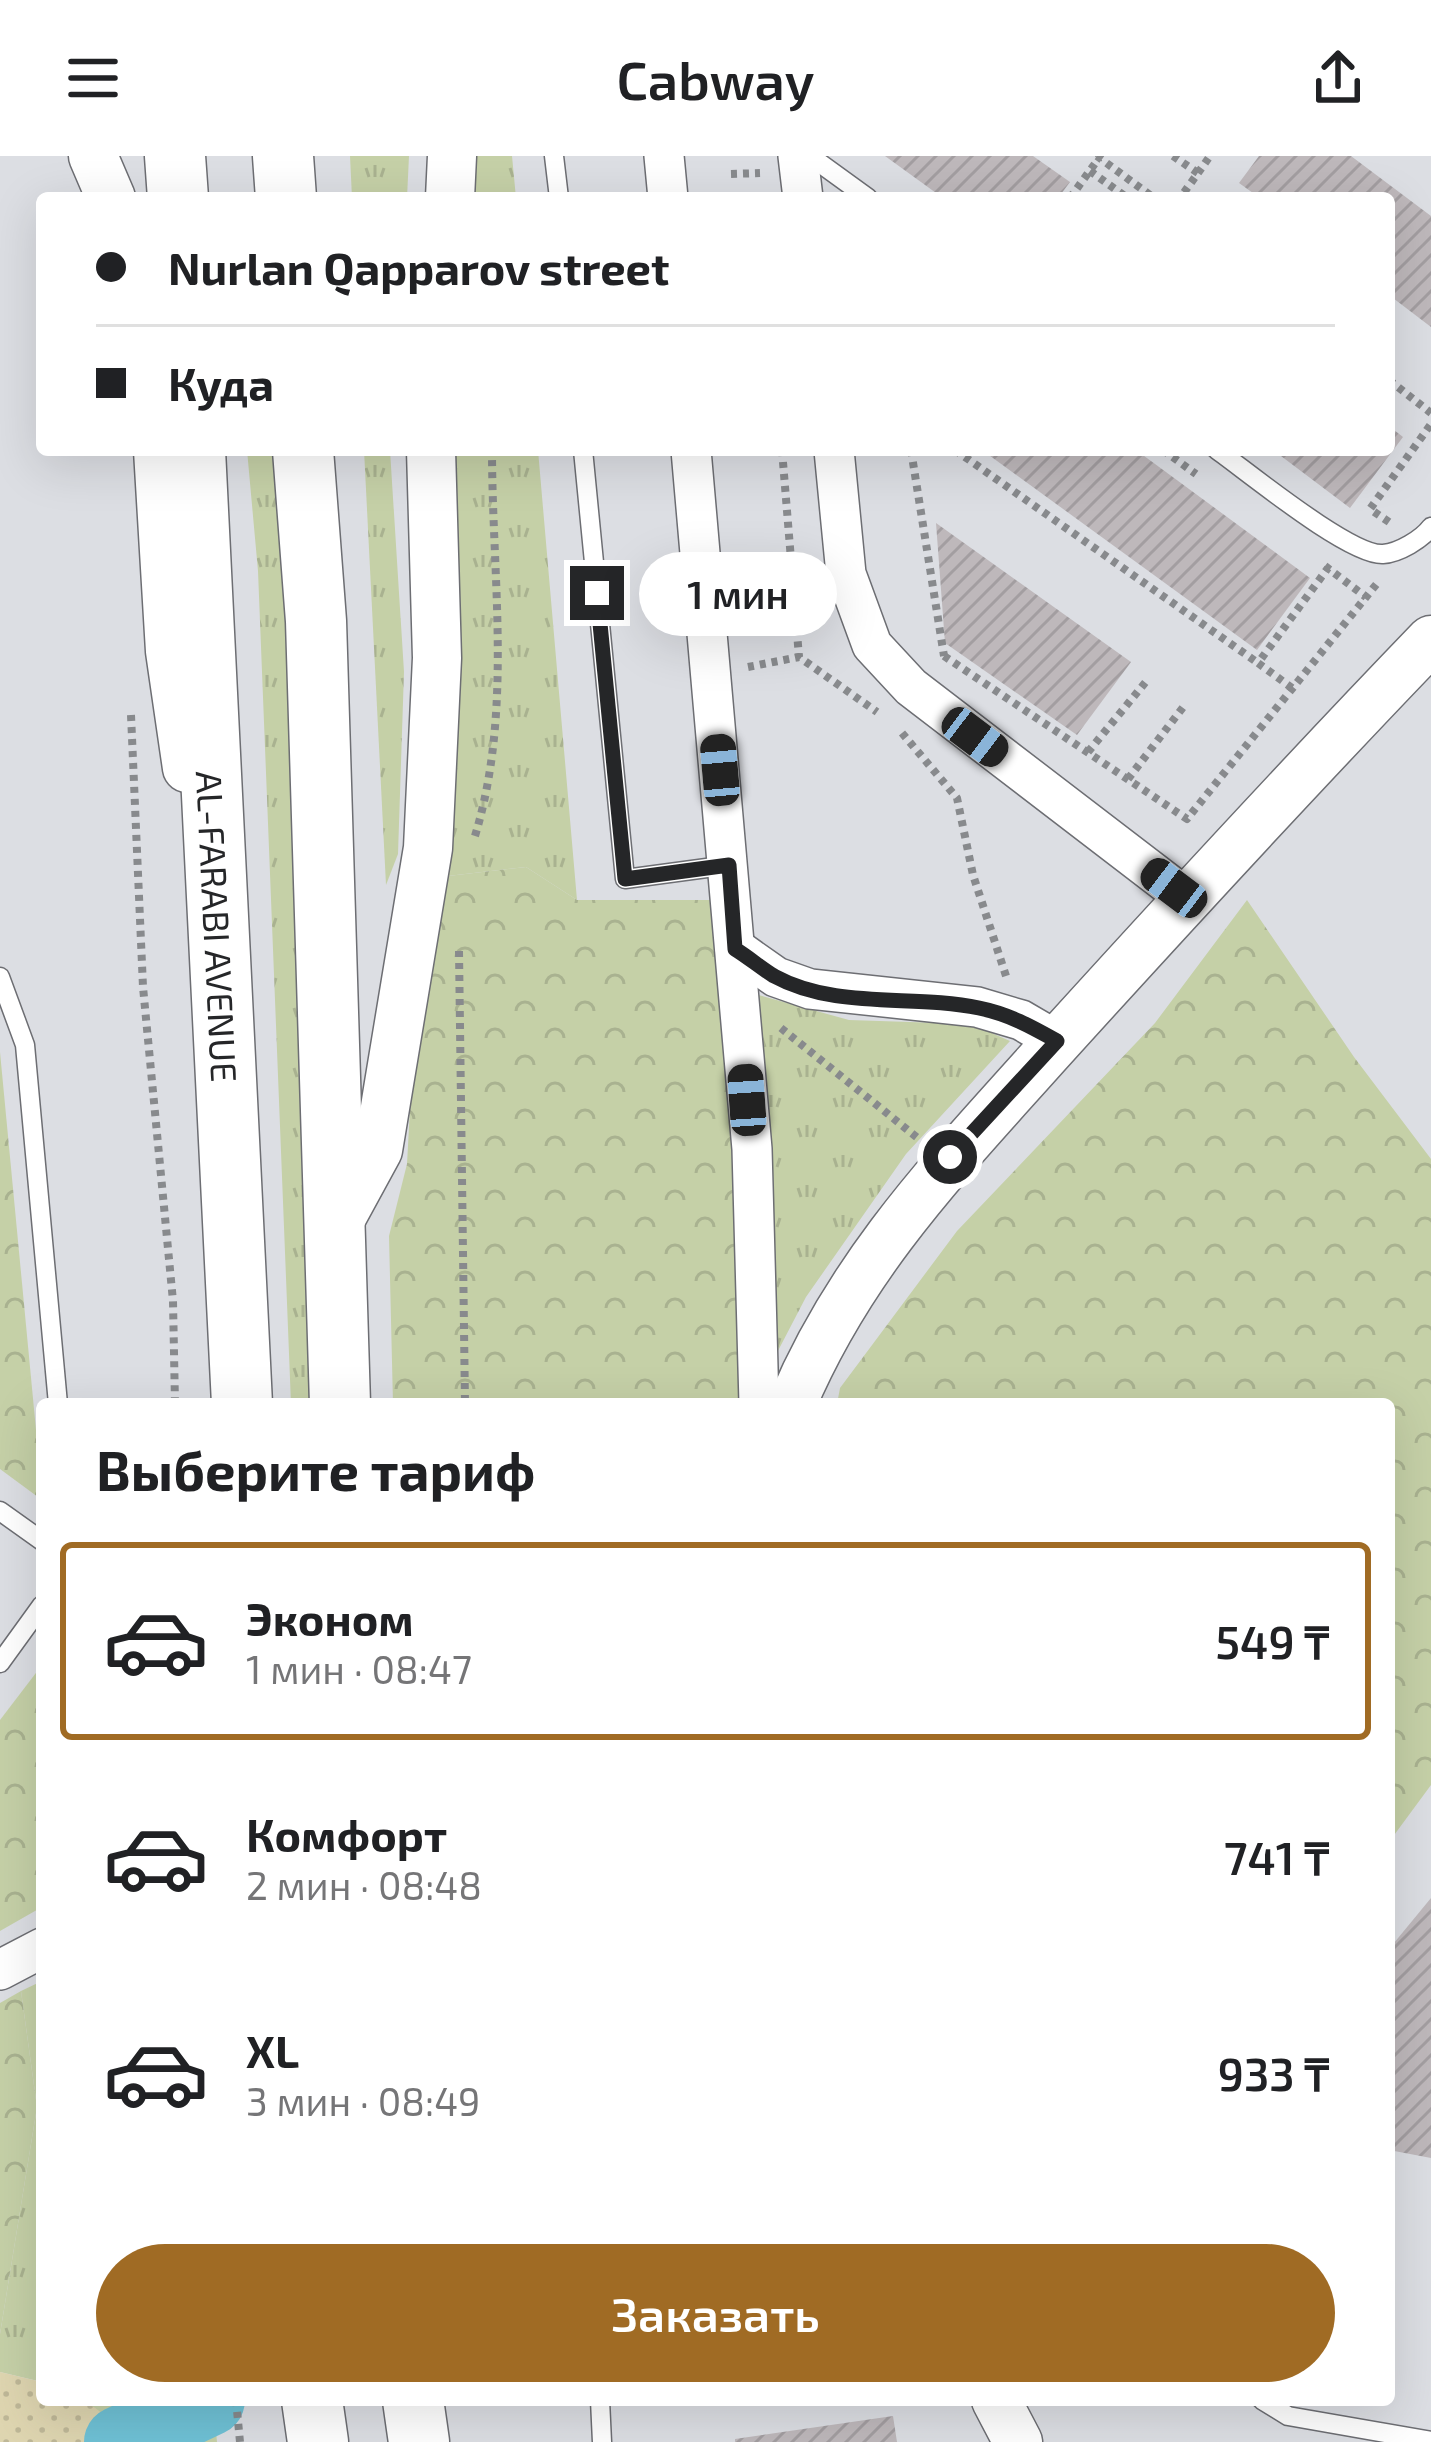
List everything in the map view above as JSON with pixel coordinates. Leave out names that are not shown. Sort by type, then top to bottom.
[{"type":"main road","points":[[176,156],[178,192]]},
{"type":"main road","points":[[283,156],[286,192]]},
{"type":"main road","name":"AL-FARABI AVENUE","points":[[195,456],[242,1398]]},
{"type":"main road","points":[[304,456],[316,621],[340,1398]]},
{"type":"main road","points":[[313,2406],[318,2442]]},
{"type":"main road","points":[[414,2406],[419,2442]]},
{"type":"street","points":[[93,156],[108,192]]},
{"type":"street","points":[[450,192],[452,156]]},
{"type":"street","points":[[664,156],[667,192]]},
{"type":"street","points":[[798,156],[802,192]]},
{"type":"street","points":[[158,456],[170,651],[224,1039]]},
{"type":"street","points":[[335,1228],[378,1150],[428,848],[436,658],[431,456]]},
{"type":"street","points":[[692,456],[752,1149],[759,1398]]},
{"type":"street","points":[[835,456],[846,574],[872,645],[911,687],[1185,897]]},
{"type":"street","points":[[795,1398],[825,1330],[885,1238],[950,1157],[1039,1030],[1185,897],[1431,640]]},
{"type":"street","points":[[735,949],[776,977],[810,989],[977,1007],[1039,1030]]},
{"type":"street","points":[[0,1970],[36,1951]]},
{"type":"street","points":[[999,2406],[1018,2442]]},
{"type":"lane","points":[[554,156],[558,192]]},
{"type":"lane","points":[[810,156],[860,192]]},
{"type":"lane","points":[[584,456],[625,879],[729,865]]},
{"type":"lane","points":[[1226,456],[1352,545],[1382,554],[1423,537],[1431,527]]},
{"type":"lane","points":[[0,977],[25,1045],[57,1398]]},
{"type":"lane","points":[[0,1510],[36,1537]]},
{"type":"lane","points":[[0,1663],[36,1614]]},
{"type":"lane","points":[[600,2406],[602,2442]]},
{"type":"lane","points":[[1272,2406],[1288,2416],[1431,2441]]},
{"type":"path","points":[[1173,156],[1198,173]]},
{"type":"path","points":[[1184,192],[1210,156]]},
{"type":"path","points":[[1074,192],[1098,157],[1146,192]]},
{"type":"path","points":[[731,174],[760,171],[761,184]]},
{"type":"path","points":[[1090,171],[1118,192]]},
{"type":"path","points":[[1129,192],[1135,184]]},
{"type":"path","points":[[1395,385],[1431,413]]},
{"type":"path","points":[[944,656],[1187,819],[1409,543],[1406,524],[1393,524],[1370,509],[1431,424]]},
{"type":"path","points":[[470,852],[482,814],[499,693],[492,456]]},
{"type":"path","points":[[782,456],[799,657]]},
{"type":"path","points":[[912,456],[956,722],[957,799],[973,875],[1039,1030]]},
{"type":"path","points":[[963,456],[1292,688]]},
{"type":"path","points":[[1258,664],[1328,568]]},
{"type":"path","points":[[711,674],[799,657],[896,724],[957,799]]},
{"type":"path","points":[[1088,752],[1149,678]]},
{"type":"path","points":[[1128,779],[1184,706]]},
{"type":"path","points":[[131,708],[143,987],[173,1300],[175,1398]]},
{"type":"path","points":[[459,938],[465,1398]]},
{"type":"path","points":[[738,993],[930,1147]]},
{"type":"path","points":[[237,2406],[240,2442]]},
{"type":"green space","points":[[350,156],[409,156],[407,192],[352,192]]},
{"type":"green space","points":[[474,156],[512,156],[515,192],[471,192]]},
{"type":"green space","points":[[248,456],[283,456],[317,1398],[291,1398],[258,571]]},
{"type":"green space","points":[[364,456],[390,456],[404,672],[398,854],[386,885]]},
{"type":"green space","points":[[450,456],[539,456],[577,900],[526,867],[448,876],[460,686]]},
{"type":"green space","points":[[526,867],[577,900],[719,900],[759,1398],[393,1398],[389,1236],[407,1164],[421,906],[448,876]]},
{"type":"green space","points":[[1247,900],[1354,1057],[1431,1159],[1431,1785],[1395,1834],[1395,1398],[838,1398],[840,1388],[957,1231],[1155,1023]]},
{"type":"green space","points":[[755,994],[849,1020],[971,1024],[1010,1041],[906,1154],[806,1297],[768,1370]]},
{"type":"green space","points":[[0,1052],[36,1430],[36,1496],[0,1469]]},
{"type":"green space","points":[[36,1673],[36,1910],[0,1931],[0,1720]]},
{"type":"green space","points":[[36,1984],[36,2100],[21,1991]]},
{"type":"green space","points":[[21,1991],[36,2113],[0,2334],[0,2003]]},
{"type":"green space","points":[[36,2113],[36,2381],[0,2372],[0,2334]]},
{"type":"green space","points":[[90,2406],[214,2406],[217,2442],[118,2442],[114,2429]]},
{"type":"sand","points":[[0,2372],[36,2381],[36,2406],[98,2410],[118,2442],[0,2442]]},
{"type":"building","points":[[885,156],[1033,156],[1070,182],[1062,192],[935,192]]},
{"type":"building","points":[[1259,156],[1351,156],[1431,216],[1431,327],[1395,300],[1395,192],[1252,192],[1239,183]]},
{"type":"building","points":[[990,456],[1144,456],[1310,578],[1257,650]]},
{"type":"building","points":[[1281,456],[1389,456],[1350,508]]},
{"type":"building","points":[[936,523],[1131,662],[1077,735],[945,643]]},
{"type":"building","points":[[1431,1898],[1431,2158],[1395,2151],[1395,1942]]},
{"type":"building","points":[[893,2416],[897,2442],[735,2442],[735,2439]]},
{"type":"waterway","points":[[120,2442],[196,2406]]},
{"type":"route","points":[[597,593],[625,879],[729,865],[735,949],[776,977],[852,997],[977,1007],[1021,1020],[1057,1041],[950,1157]]}]
